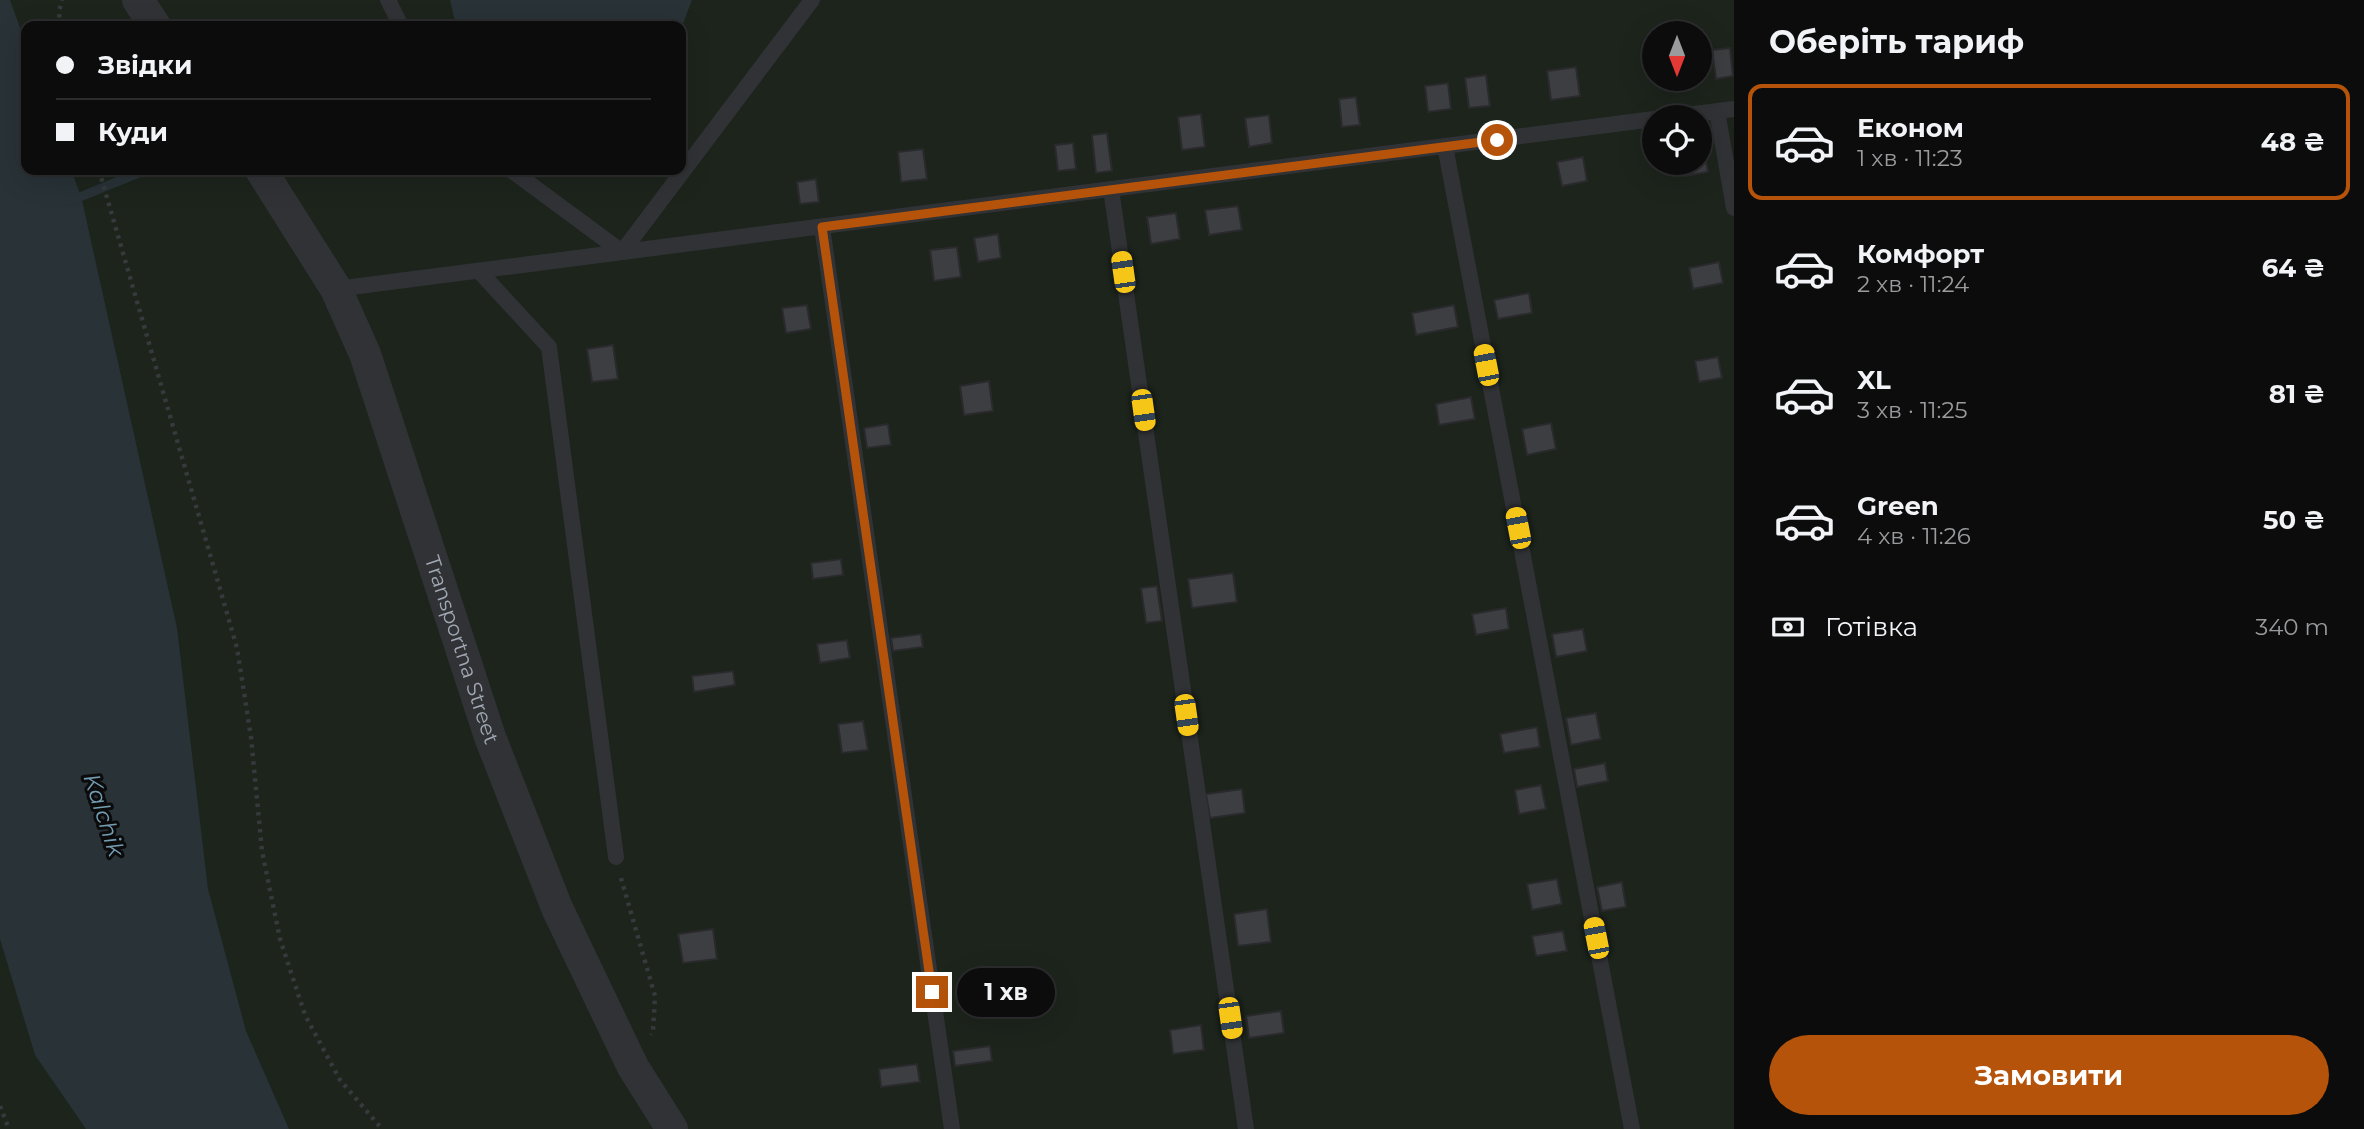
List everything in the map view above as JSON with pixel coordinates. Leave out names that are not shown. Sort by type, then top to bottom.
[{"type":"street","points":[[138,0],[152,21]]},
{"type":"street","name":"Transportna Street","points":[[264,175],[336,289],[365,354],[490,737],[558,908],[633,1066],[672,1129]]},
{"type":"lane","points":[[388,0],[398,21]]},
{"type":"lane","points":[[686,167],[812,0]]},
{"type":"lane","points":[[1726,110],[1734,208]]},
{"type":"lane","points":[[336,289],[1642,121]]},
{"type":"lane","points":[[1445,146],[1632,1129]]},
{"type":"lane","points":[[518,175],[622,252]]},
{"type":"lane","points":[[622,252],[680,175]]},
{"type":"lane","points":[[1111,189],[1246,1129]]},
{"type":"lane","points":[[822,227],[952,1129]]},
{"type":"lane","points":[[479,271],[550,347],[615,857]]},
{"type":"path","points":[[60,21],[62,0]]},
{"type":"path","points":[[100,175],[237,648],[251,737],[262,851],[280,939],[305,1015],[340,1080],[382,1129]]},
{"type":"path","points":[[615,857],[655,996],[653,1031],[633,1066]]},
{"type":"path","points":[[0,1106],[9,1129]]},
{"type":"shaded area","points":[[0,0],[1734,0],[1734,1129],[0,1129]]},
{"type":"water","name":"Kalchik","points":[[0,0],[10,0],[21,30],[21,175],[73,175],[81,196],[177,628],[208,889],[246,1031],[289,1129],[86,1129],[35,1055],[0,939]]},
{"type":"water","points":[[450,0],[692,0],[684,21],[455,21]]},
{"type":"building","points":[[1730,48],[1733,76],[1716,79],[1712,50]]},
{"type":"building","points":[[1576,67],[1580,96],[1551,100],[1547,71]]},
{"type":"building","points":[[1486,75],[1490,106],[1469,108],[1465,78]]},
{"type":"building","points":[[1448,83],[1451,109],[1428,112],[1425,86]]},
{"type":"building","points":[[1356,97],[1360,125],[1342,127],[1339,99]]},
{"type":"building","points":[[1201,114],[1205,147],[1182,150],[1178,117]]},
{"type":"building","points":[[1269,115],[1272,143],[1249,147],[1245,118]]},
{"type":"building","points":[[1107,133],[1112,171],[1096,173],[1092,135]]},
{"type":"building","points":[[1073,143],[1076,169],[1058,171],[1055,145]]},
{"type":"building","points":[[923,149],[927,179],[901,182],[898,152]]},
{"type":"building","points":[[1583,157],[1587,181],[1562,186],[1557,162]]},
{"type":"building","points":[[816,179],[819,202],[800,204],[797,182]]},
{"type":"building","points":[[1238,206],[1242,230],[1209,235],[1205,210]]},
{"type":"building","points":[[1176,213],[1180,239],[1151,244],[1147,217]]},
{"type":"building","points":[[998,234],[1001,258],[978,262],[974,238]]},
{"type":"building","points":[[957,247],[961,277],[934,281],[930,250]]},
{"type":"building","points":[[1719,262],[1723,283],[1693,289],[1689,268]]},
{"type":"building","points":[[1529,293],[1532,313],[1498,319],[1494,300]]},
{"type":"building","points":[[807,305],[811,329],[786,333],[782,308]]},
{"type":"building","points":[[1454,305],[1458,327],[1416,335],[1412,313]]},
{"type":"building","points":[[613,345],[618,379],[592,382],[587,349]]},
{"type":"building","points":[[1718,357],[1722,378],[1699,382],[1695,361]]},
{"type":"building","points":[[989,381],[993,411],[964,415],[960,386]]},
{"type":"building","points":[[1471,397],[1475,419],[1439,425],[1436,404]]},
{"type":"building","points":[[1551,423],[1556,449],[1527,455],[1522,429]]},
{"type":"building","points":[[888,424],[891,445],[867,448],[864,428]]},
{"type":"building","points":[[841,559],[843,575],[813,579],[811,563]]},
{"type":"building","points":[[1233,573],[1237,602],[1192,608],[1188,579]]},
{"type":"building","points":[[1157,586],[1162,621],[1146,623],[1141,588]]},
{"type":"building","points":[[1506,608],[1509,629],[1476,635],[1472,614]]},
{"type":"building","points":[[1583,629],[1587,651],[1556,657],[1552,634]]},
{"type":"building","points":[[921,634],[923,647],[893,651],[891,638]]},
{"type":"building","points":[[847,640],[850,658],[820,663],[817,644]]},
{"type":"building","points":[[733,671],[735,685],[694,692],[692,676]]},
{"type":"building","points":[[1596,713],[1601,739],[1571,745],[1566,718]]},
{"type":"building","points":[[863,721],[868,750],[842,753],[838,724]]},
{"type":"building","points":[[1537,727],[1540,747],[1504,753],[1500,734]]},
{"type":"building","points":[[1605,763],[1608,781],[1577,787],[1574,769]]},
{"type":"building","points":[[1541,785],[1546,809],[1519,814],[1515,790]]},
{"type":"building","points":[[1242,789],[1245,813],[1210,818],[1206,794]]},
{"type":"building","points":[[1557,879],[1562,904],[1532,910],[1527,884]]},
{"type":"building","points":[[1622,882],[1626,907],[1602,911],[1597,887]]},
{"type":"building","points":[[1267,909],[1271,942],[1238,946],[1234,914]]},
{"type":"building","points":[[713,929],[717,959],[683,963],[678,934]]},
{"type":"building","points":[[1563,931],[1567,951],[1536,956],[1532,936]]},
{"type":"building","points":[[1281,1011],[1284,1033],[1249,1038],[1246,1016]]},
{"type":"building","points":[[1201,1025],[1204,1050],[1173,1054],[1170,1030]]},
{"type":"building","points":[[990,1046],[992,1061],[955,1066],[953,1051]]},
{"type":"building","points":[[917,1064],[920,1082],[881,1087],[879,1069]]},
{"type":"waterway","points":[[70,201],[134,175]]},
{"type":"route","points":[[932,992],[822,227],[1497,140]]}]
